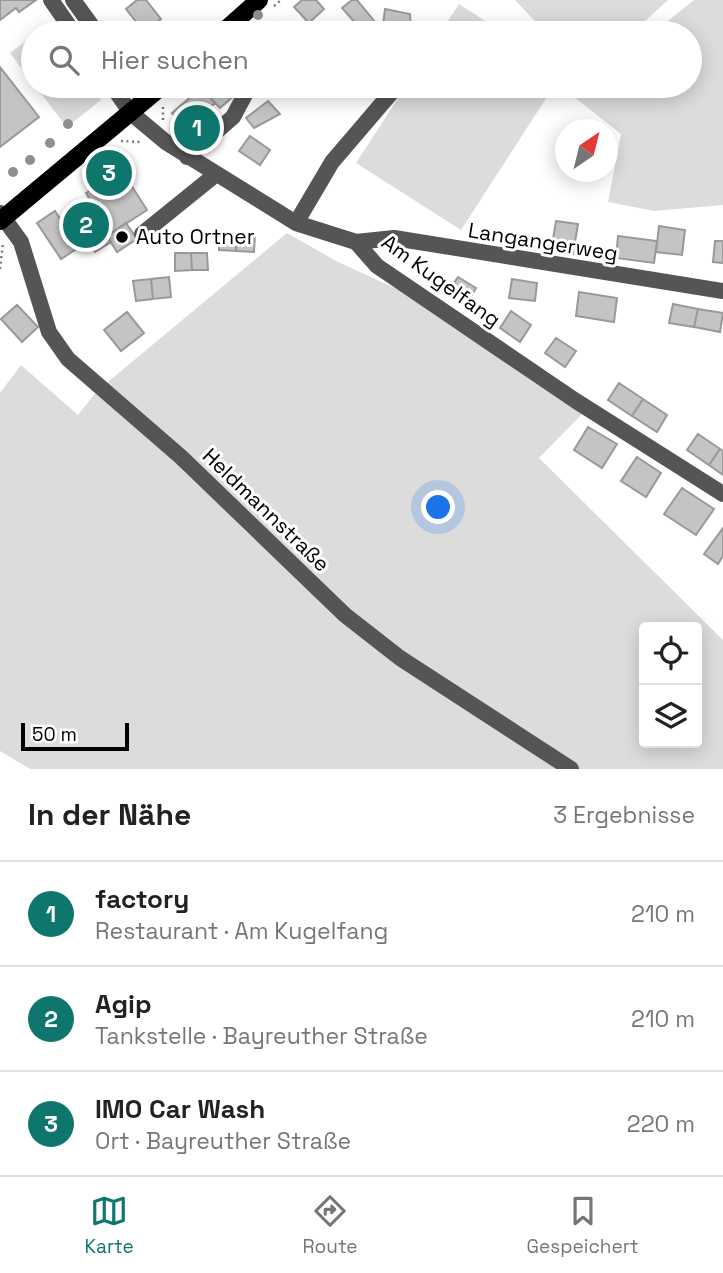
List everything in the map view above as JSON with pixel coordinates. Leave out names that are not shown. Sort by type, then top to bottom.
[{"type":"main road","points":[[235,21],[259,0]]},
{"type":"main road","points":[[2,221],[148,98]]},
{"type":"street","points":[[51,0],[66,21]]},
{"type":"street","points":[[72,0],[88,21]]},
{"type":"street","name":"Am Kugelfang","points":[[120,98],[131,113],[152,133],[187,157],[296,223],[356,242],[377,266],[723,495]]},
{"type":"street","points":[[187,157],[233,117],[243,98]]},
{"type":"street","points":[[296,223],[332,162],[387,98]]},
{"type":"street","points":[[142,234],[215,175]]},
{"type":"street","name":"Heldmannstraße","points":[[2,221],[28,257],[49,332],[68,359],[173,450],[345,615],[400,658],[572,769]]},
{"type":"street","name":"Langangerweg","points":[[356,242],[394,238],[723,291]]},
{"type":"path","points":[[152,133],[163,121],[155,98]]},
{"type":"path","points":[[0,269],[2,221]]},
{"type":"shaded area","points":[[515,0],[668,0],[645,21],[535,21]]},
{"type":"shaded area","points":[[694,0],[723,0],[723,205],[654,211],[608,202],[612,182],[618,182],[621,134],[618,132],[618,119],[602,119],[575,98],[702,98],[702,21],[668,21]]},
{"type":"shaded area","points":[[459,4],[485,21],[448,21]]},
{"type":"shaded area","points":[[21,45],[21,68],[10,53]]},
{"type":"shaded area","points":[[44,98],[99,98],[101,100],[67,127]]},
{"type":"shaded area","points":[[398,98],[546,98],[461,230],[356,163]]},
{"type":"shaded area","points":[[287,233],[338,262],[397,289],[583,413],[539,458],[723,640],[723,769],[30,769],[0,751],[0,393],[21,365],[78,415],[97,391]]},
{"type":"building","points":[[0,0],[36,0],[19,12],[16,8],[0,20]]},
{"type":"building","points":[[137,0],[146,0],[161,19],[135,21],[126,9]]},
{"type":"building","points":[[302,0],[316,0],[324,9],[311,21],[307,21],[294,7]]},
{"type":"building","points":[[352,0],[357,0],[374,21],[353,21],[342,8]]},
{"type":"building","points":[[385,9],[410,14],[410,21],[384,21]]},
{"type":"building","points":[[0,67],[21,94],[21,98],[24,98],[39,117],[0,147]]},
{"type":"building","points":[[189,98],[210,98],[215,103],[186,128],[172,113]]},
{"type":"building","points":[[210,98],[231,98],[220,108]]},
{"type":"building","points":[[268,101],[280,114],[254,128],[246,118]]},
{"type":"building","points":[[197,118],[207,125],[197,138],[186,130]]},
{"type":"building","points":[[250,136],[270,150],[260,165],[239,151]]},
{"type":"building","points":[[117,163],[122,171],[101,183],[97,176]]},
{"type":"building","points":[[122,171],[147,210],[107,236],[111,242],[95,252],[69,214],[90,200],[86,193]]},
{"type":"building","points":[[55,211],[61,220],[69,214],[84,236],[75,243],[78,248],[61,259],[37,223]]},
{"type":"building","points":[[556,221],[578,224],[573,254],[551,251]]},
{"type":"building","name":"Auto Ortner","points":[[126,223],[137,239],[117,252],[107,236]]},
{"type":"building","points":[[659,226],[685,230],[682,255],[656,252]]},
{"type":"building","points":[[219,233],[237,234],[236,251],[219,250]]},
{"type":"building","points":[[237,234],[255,235],[254,252],[236,251]]},
{"type":"building","points":[[618,236],[657,241],[654,263],[616,258]]},
{"type":"building","points":[[715,241],[723,241],[723,263],[713,262]]},
{"type":"building","points":[[175,253],[191,253],[192,270],[175,271]]},
{"type":"building","points":[[191,253],[207,253],[208,270],[192,270]]},
{"type":"building","points":[[169,277],[171,297],[153,299],[151,279]]},
{"type":"building","points":[[458,277],[476,288],[465,306],[447,293]]},
{"type":"building","points":[[151,279],[153,299],[136,301],[133,281]]},
{"type":"building","points":[[512,279],[537,283],[535,301],[509,298]]},
{"type":"building","points":[[579,292],[617,298],[614,322],[576,316]]},
{"type":"building","points":[[673,304],[698,309],[694,327],[669,323]]},
{"type":"building","points":[[17,305],[38,327],[22,342],[1,319]]},
{"type":"building","points":[[698,309],[723,313],[720,332],[694,327]]},
{"type":"building","points":[[511,311],[531,325],[520,342],[500,328]]},
{"type":"building","points":[[127,312],[144,333],[121,351],[104,330]]},
{"type":"building","points":[[556,338],[576,351],[565,367],[545,353]]},
{"type":"building","points":[[619,383],[643,399],[632,416],[608,400]]},
{"type":"building","points":[[643,399],[667,415],[657,432],[632,416]]},
{"type":"building","points":[[588,427],[617,444],[602,468],[574,450]]},
{"type":"building","points":[[698,434],[720,449],[709,465],[687,450]]},
{"type":"building","points":[[720,449],[723,451],[723,475],[709,465]]},
{"type":"building","points":[[637,457],[661,473],[646,497],[621,481]]},
{"type":"building","points":[[682,488],[714,509],[696,535],[664,514]]},
{"type":"building","points":[[723,528],[723,556],[718,564],[704,554]]},
{"type":"place","name":"factory","points":[[197,128]]},
{"type":"place","name":"IMO Car Wash","points":[[109,173]]},
{"type":"place","name":"Agip","points":[[86,225]]},
{"type":"place","name":"Auto Ortner","points":[[122,237]]}]
